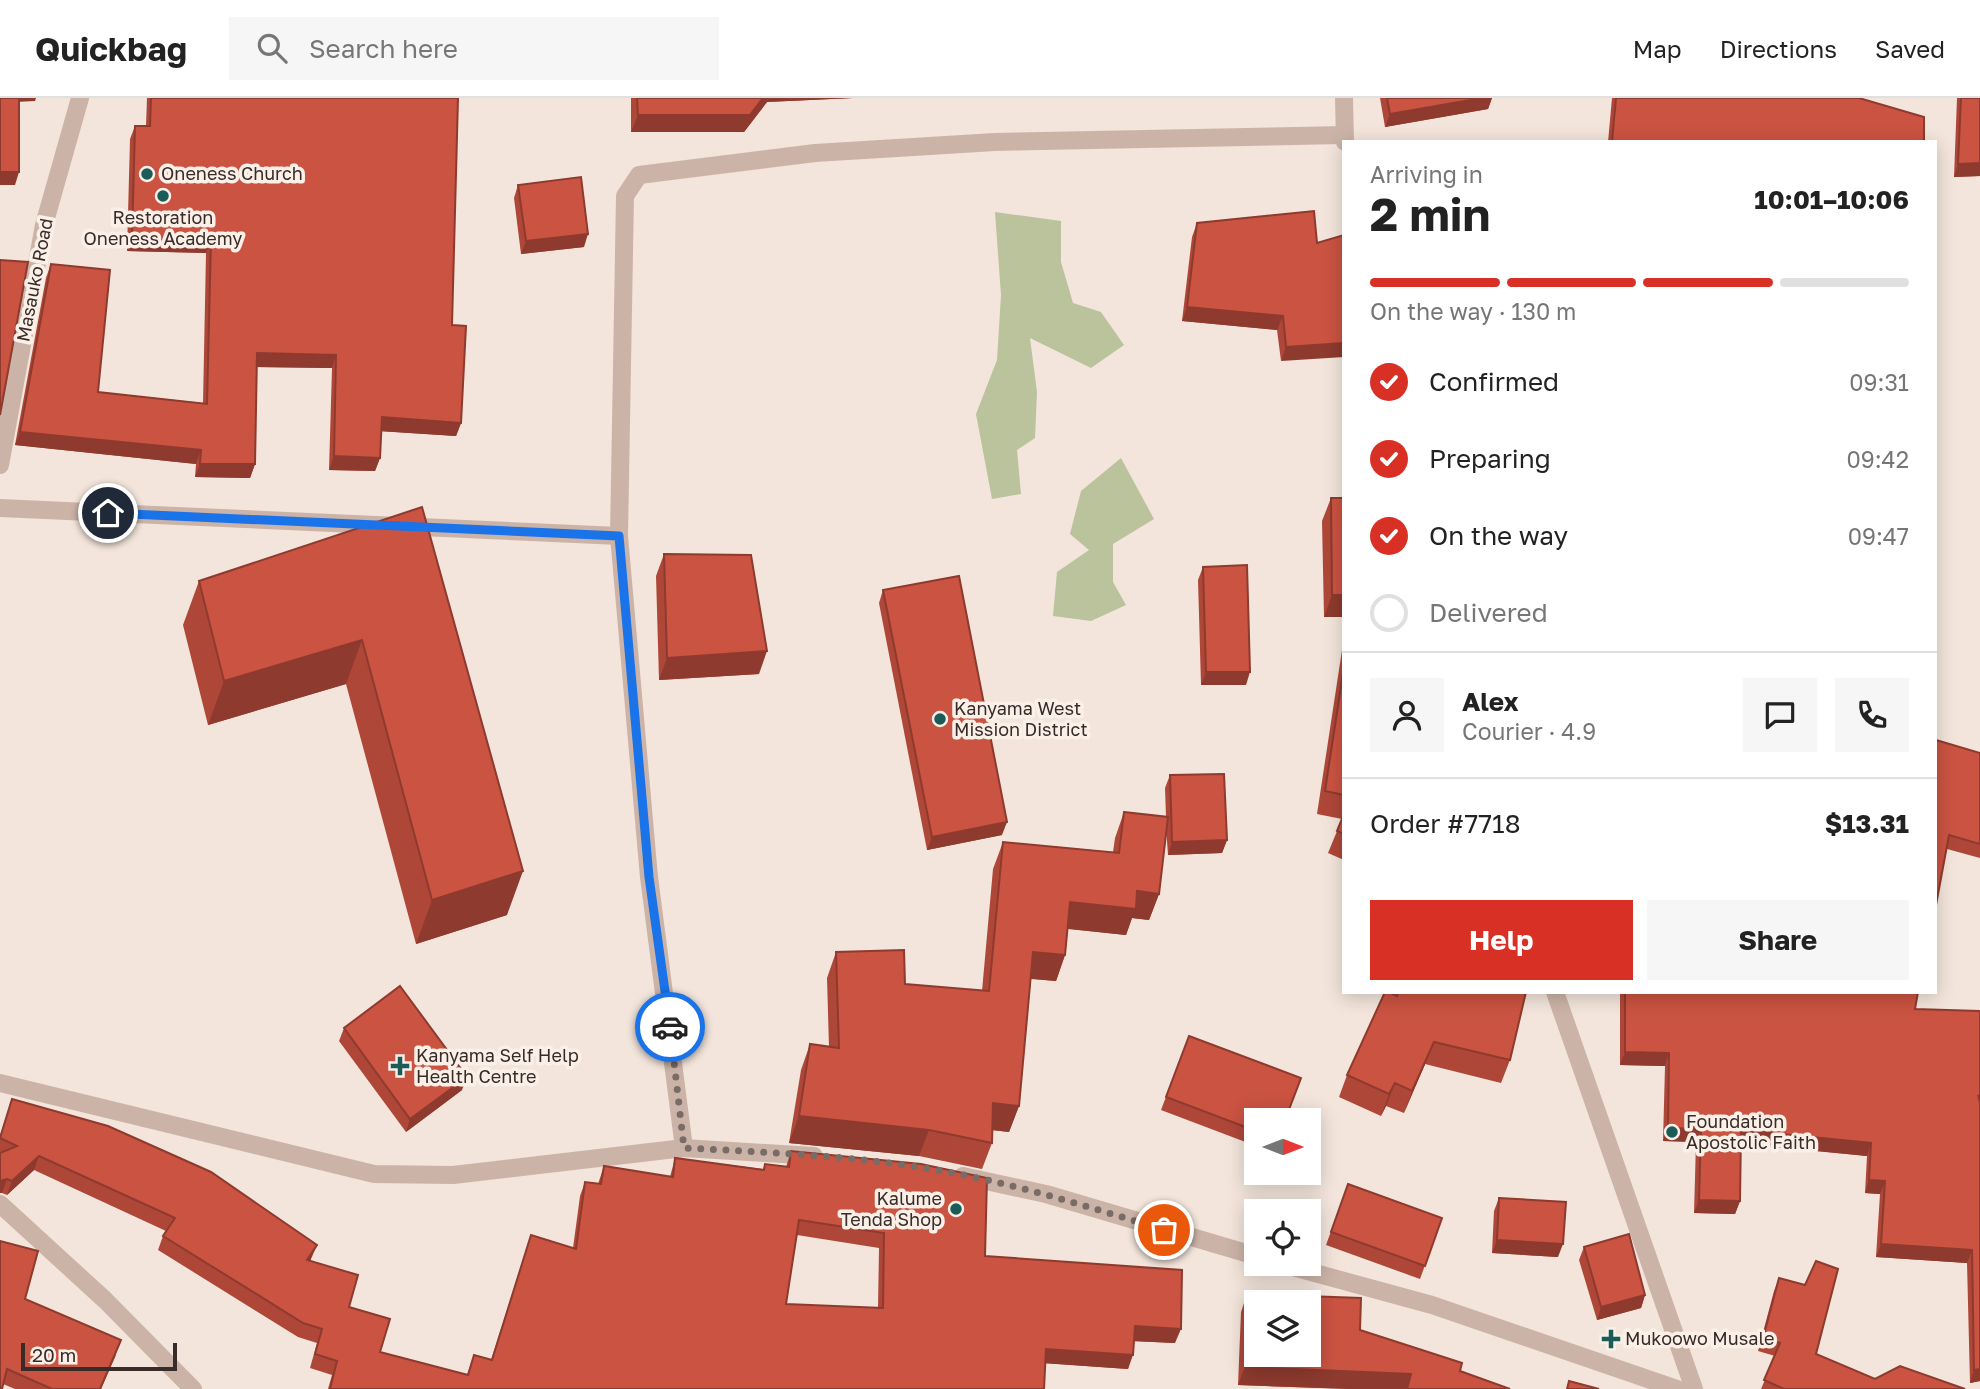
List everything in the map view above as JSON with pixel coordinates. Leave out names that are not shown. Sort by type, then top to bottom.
[{"type":"street","name":"Masauko Road","points":[[0,465],[44,225],[79,98]]},
{"type":"street","points":[[684,1148],[649,877],[619,536],[625,196],[639,175],[815,153],[995,142],[1344,138],[1344,98]]},
{"type":"street","points":[[0,508],[619,536]]},
{"type":"street","points":[[1556,994],[1694,1389]]},
{"type":"street","points":[[0,1083],[374,1174],[453,1175],[684,1148],[836,1158]]},
{"type":"street","points":[[943,1172],[1046,1194],[1244,1252]]},
{"type":"street","points":[[0,1204],[105,1300],[193,1389]]},
{"type":"street","points":[[1321,1275],[1432,1305],[1677,1389]]},
{"type":"green space","points":[[995,212],[1061,221],[1061,262],[1073,303],[1101,312],[1124,345],[1091,368],[1030,338],[1037,392],[1035,438],[1017,450],[1021,494],[992,499],[976,414],[997,360],[1001,295]]},
{"type":"green space","points":[[1121,458],[1154,519],[1113,544],[1113,582],[1126,605],[1091,621],[1053,616],[1057,572],[1089,550],[1070,534],[1081,491]]},
{"type":"building","points":[[0,98],[19,98],[19,172],[0,172]]},
{"type":"building","points":[[151,98],[458,98],[452,325],[466,326],[461,423],[382,417],[380,458],[334,456],[336,355],[257,353],[255,464],[200,464],[201,450],[20,432],[51,264],[110,270],[98,392],[207,404],[211,239],[132,237],[135,126],[150,126]]},
{"type":"building","points":[[637,98],[763,98],[750,115],[638,115]]},
{"type":"building","points":[[1387,98],[1482,98],[1390,114]]},
{"type":"building","points":[[1616,98],[1859,98],[1924,117],[1924,140],[1612,140]]},
{"type":"building","points":[[1961,98],[1980,98],[1980,163],[1958,164]]},
{"type":"building","points":[[581,177],[588,234],[526,241],[518,185]]},
{"type":"building","points":[[1314,211],[1317,243],[1342,236],[1342,343],[1286,347],[1283,316],[1187,307],[1197,223]]},
{"type":"building","points":[[0,260],[28,262],[0,415]]},
{"type":"building","points":[[1331,498],[1342,498],[1342,595],[1332,595]]},
{"type":"building","points":[[422,507],[523,871],[432,900],[362,640],[224,681],[199,581]]},
{"type":"building","points":[[664,554],[751,555],[767,651],[667,658]]},
{"type":"building","points":[[1247,565],[1250,672],[1206,672],[1203,567]]},
{"type":"building","name":"Kanyama West Mission District","points":[[959,576],[1007,822],[932,837],[883,590]]},
{"type":"building","points":[[1342,680],[1342,795],[1325,791]]},
{"type":"building","points":[[1937,740],[1980,753],[1980,844],[1949,835],[1937,900]]},
{"type":"building","points":[[1224,774],[1227,840],[1172,842],[1170,775]]},
{"type":"building","points":[[1124,812],[1168,817],[1159,894],[1137,891],[1136,909],[1070,902],[1065,955],[1033,952],[1019,1106],[993,1103],[992,1143],[929,1130],[799,1116],[810,1044],[839,1048],[836,952],[904,950],[905,984],[989,991],[1003,842],[1119,853]]},
{"type":"building","points":[[1342,819],[1342,833],[1337,831]]},
{"type":"building","name":"Kanyama Self Help Health Centre","points":[[400,986],[467,1077],[410,1119],[344,1028]]},
{"type":"building","points":[[1384,994],[1526,994],[1510,1060],[1434,1042],[1412,1091],[1395,1083],[1389,1094],[1347,1075]]},
{"type":"building","points":[[1625,994],[1918,994],[1915,1009],[1980,1011],[1980,1369],[1974,1370],[1972,1250],[1881,1244],[1885,1181],[1869,1180],[1871,1143],[1741,1130],[1740,1201],[1699,1200],[1701,1129],[1668,1128],[1669,1053],[1625,1052]]},
{"type":"building","points":[[1189,1036],[1301,1078],[1290,1108],[1244,1108],[1244,1126],[1166,1097]]},
{"type":"building","points":[[12,1099],[108,1126],[211,1172],[317,1245],[307,1260],[358,1275],[349,1307],[390,1319],[380,1352],[468,1375],[474,1355],[492,1360],[531,1235],[576,1249],[585,1182],[601,1184],[604,1166],[673,1177],[675,1158],[764,1170],[765,1164],[789,1167],[791,1151],[921,1164],[987,1178],[985,1256],[1182,1270],[1181,1329],[1135,1326],[1133,1355],[1046,1349],[1044,1389],[330,1389],[337,1361],[315,1354],[322,1329],[303,1323],[163,1236],[175,1218],[39,1156],[12,1181],[0,1181],[0,1153],[17,1146],[0,1138]],"holes":[[[799,1220],[884,1233],[883,1308],[786,1304]]]},
{"type":"building","points":[[1348,1184],[1442,1218],[1425,1266],[1331,1232]]},
{"type":"building","points":[[1499,1198],[1566,1202],[1563,1244],[1497,1240]]},
{"type":"building","points":[[1629,1234],[1645,1295],[1601,1307],[1584,1247]]},
{"type":"building","points":[[0,1241],[38,1251],[25,1299],[121,1340],[100,1389],[52,1389],[7,1369],[0,1389]]},
{"type":"building","points":[[1816,1261],[1838,1269],[1816,1354],[1875,1379],[1900,1366],[1965,1389],[1784,1389],[1764,1380],[1780,1343],[1763,1338],[1779,1278],[1805,1285]]},
{"type":"building","points":[[1321,1297],[1361,1298],[1360,1330],[1462,1363],[1460,1371],[1510,1389],[1407,1389],[1411,1374],[1245,1367],[1321,1367]]},
{"type":"building","points":[[1569,1381],[1599,1389],[1567,1389]]},
{"type":"way so far","points":[[670,1027],[684,1148],[769,1152],[918,1167],[1046,1194],[1164,1230]]},
{"type":"place","name":"Oneness Church","points":[[147,174]]},
{"type":"place","name":"Restoration Oneness Academy","points":[[163,196]]},
{"type":"place","name":"Kanyama West Mission District","points":[[940,719]]},
{"type":"place","name":"Kanyama Self Help Health Centre","points":[[400,1066]]},
{"type":"place","name":"Foundation Apostolic Faith","points":[[1672,1132]]},
{"type":"place","name":"Kalume Tenda Shop","points":[[956,1209]]},
{"type":"place","name":"Mukoowo Musale","points":[[1611,1339]]},
{"type":"route","points":[[108,513],[619,536],[649,877],[670,1027]]}]
